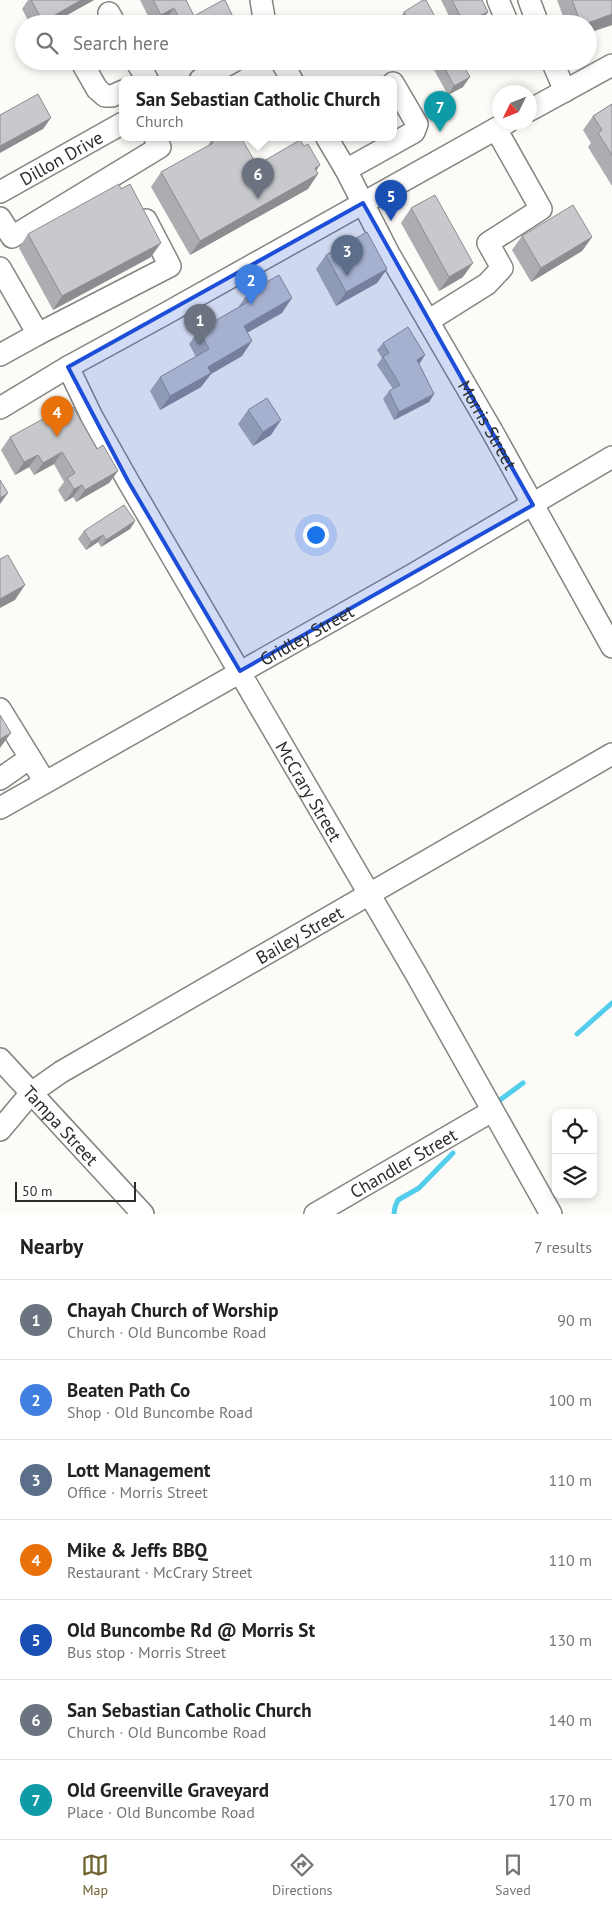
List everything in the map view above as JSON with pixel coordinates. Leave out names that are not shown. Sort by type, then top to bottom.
[{"type":"street","points":[[261,0],[264,15]]},
{"type":"street","points":[[498,0],[504,15]]},
{"type":"street","points":[[529,0],[534,15]]},
{"type":"street","points":[[537,106],[612,65]]},
{"type":"street","points":[[86,70],[97,89],[105,96],[112,96],[119,93]]},
{"type":"street","points":[[556,70],[565,91]]},
{"type":"street","points":[[397,90],[418,124],[414,132],[397,138]]},
{"type":"street","name":"Dillon Drive","points":[[0,192],[119,125]]},
{"type":"street","points":[[0,408],[68,367],[495,130]]},
{"type":"street","points":[[428,321],[487,284],[502,268],[488,243],[540,209],[504,130]]},
{"type":"street","points":[[0,218],[6,241],[128,186],[160,147],[157,141]]},
{"type":"street","name":"Morris Street","points":[[329,141],[346,170],[389,254],[492,431],[612,647]]},
{"type":"street","points":[[346,170],[377,144]]},
{"type":"street","points":[[0,355],[170,266],[128,186]]},
{"type":"street","points":[[0,268],[38,334]]},
{"type":"street","name":"McCrary Street","points":[[68,367],[92,417],[128,481],[240,671],[551,1214]]},
{"type":"street","name":"Gridley Street","points":[[0,808],[533,505],[612,457]]},
{"type":"street","points":[[0,709],[45,782]]},
{"type":"street","name":"Bailey Street","points":[[0,1130],[32,1093],[61,1072],[612,754]]},
{"type":"street","points":[[0,778],[30,758]]},
{"type":"street","name":"Tampa Street","points":[[0,1059],[143,1214]]},
{"type":"street","name":"Chandler Street","points":[[315,1214],[492,1111]]},
{"type":"highlighted area","points":[[363,203],[533,505],[240,671],[128,481],[68,367]]},
{"type":"building","points":[[31,0],[81,0],[55,15],[39,15]]},
{"type":"building","points":[[153,0],[186,0],[194,15],[178,15],[174,8],[161,15]]},
{"type":"building","points":[[223,0],[225,0],[232,15],[196,15]]},
{"type":"building","points":[[426,0],[434,15],[406,15],[404,12]]},
{"type":"building","points":[[452,0],[482,0],[488,12],[481,15],[460,15]]},
{"type":"building","points":[[572,0],[612,0],[612,14],[597,20],[597,15],[578,15]]},
{"type":"building","points":[[446,70],[466,70],[470,77],[454,86]]},
{"type":"building","points":[[38,94],[51,118],[0,146],[0,115]]},
{"type":"building","points":[[612,104],[612,155],[598,133],[602,130],[593,116]]},
{"type":"building","points":[[212,141],[243,141],[257,165],[301,141],[304,146],[308,144],[320,165],[315,168],[318,174],[200,241],[161,172],[213,143]]},
{"type":"building","points":[[119,184],[121,189],[130,184],[161,243],[62,296],[28,234]]},
{"type":"building","points":[[435,195],[473,263],[449,277],[411,208]]},
{"type":"building","points":[[573,205],[592,237],[541,268],[522,236]]},
{"type":"building","points":[[367,232],[387,269],[346,292],[326,255]]},
{"type":"building","points":[[279,275],[292,298],[244,326],[252,341],[208,367],[211,373],[170,396],[160,377],[209,349],[199,330],[253,299],[249,292]]},
{"type":"building","points":[[408,327],[425,355],[417,360],[434,394],[399,412],[389,391],[400,385],[383,357],[389,353],[383,343]]},
{"type":"building","points":[[267,398],[281,420],[263,432],[248,410]]},
{"type":"building","points":[[73,407],[97,449],[103,445],[118,471],[85,490],[82,485],[74,489],[67,478],[75,473],[62,452],[43,463],[38,455],[24,462],[10,437],[52,414],[54,418]]},
{"type":"building","points":[[0,480],[8,493],[0,498]]},
{"type":"building","points":[[124,505],[135,521],[106,540],[103,535],[91,542],[84,531]]},
{"type":"building","points":[[8,555],[25,585],[0,599],[0,559]]},
{"type":"building","points":[[0,715],[11,733],[0,739]]},
{"type":"waterway","points":[[577,1034],[612,1003]]},
{"type":"waterway","points":[[500,1100],[523,1083]]},
{"type":"waterway","points":[[394,1214],[398,1200],[419,1188],[453,1153]]},
{"type":"place","name":"Old Greenville Graveyard","points":[[440,132]]},
{"type":"place","name":"San Sebastian Catholic Church","points":[[258,199]]},
{"type":"place","name":"Old Buncombe Rd @ Morris St","points":[[391,221]]},
{"type":"place","name":"Lott Management","points":[[347,276]]},
{"type":"place","name":"Beaten Path Co","points":[[251,305]]},
{"type":"place","name":"Chayah Church of Worship","points":[[200,345]]},
{"type":"place","name":"Mike & Jeffs BBQ","points":[[57,437]]}]
